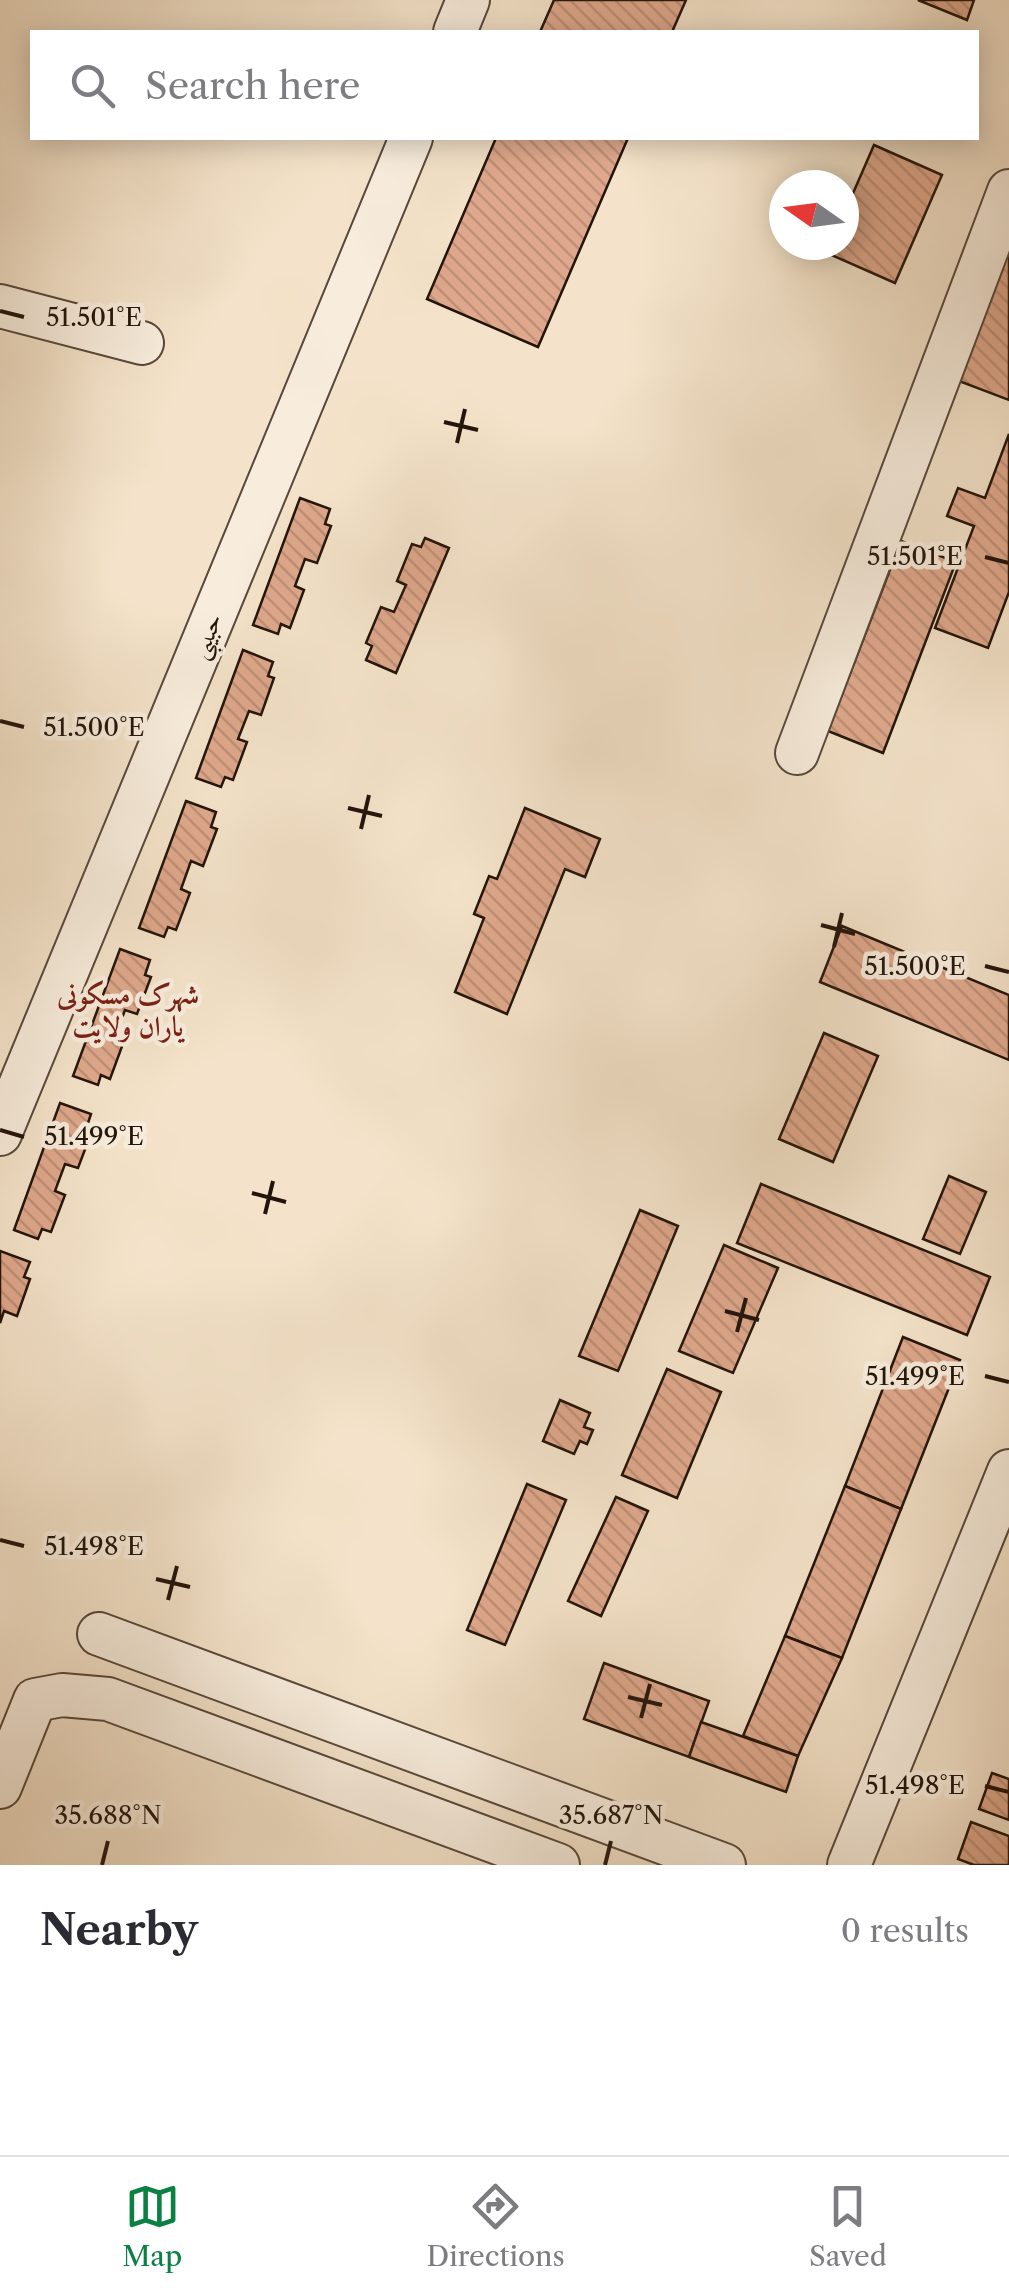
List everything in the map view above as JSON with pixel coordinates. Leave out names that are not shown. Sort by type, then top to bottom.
[{"type":"street","points":[[455,30],[468,0]]},
{"type":"street","name":"حبیبی","points":[[0,1134],[14,1059],[410,140]]},
{"type":"street","points":[[798,753],[1009,191]]},
{"type":"street","points":[[0,306],[142,343]]},
{"type":"street","points":[[849,1865],[1009,1471]]},
{"type":"street","points":[[99,1634],[724,1865]]},
{"type":"street","points":[[0,1787],[35,1700],[62,1695],[108,1698],[558,1865]]},
{"type":"building","points":[[554,0],[686,0],[673,30],[541,30]]},
{"type":"building","points":[[918,0],[974,0],[967,20]]},
{"type":"building","points":[[495,140],[627,140],[538,347],[427,299]]},
{"type":"building","points":[[874,145],[942,175],[895,283],[843,260],[859,260],[859,180]]},
{"type":"building","points":[[1009,248],[1009,400],[959,381]]},
{"type":"building","points":[[1009,434],[1009,592],[988,648],[935,628],[974,526],[947,516],[958,488],[985,498]]},
{"type":"building","points":[[300,498],[330,509],[325,524],[331,526],[317,563],[305,559],[295,586],[304,590],[290,628],[281,624],[278,634],[253,625]]},
{"type":"building","points":[[425,538],[449,548],[396,673],[366,660],[372,646],[366,643],[381,607],[394,612],[406,585],[397,581],[412,544],[421,547]]},
{"type":"building","points":[[901,541],[956,562],[883,753],[828,731]]},
{"type":"building","points":[[243,650],[273,662],[268,676],[274,678],[261,715],[249,711],[238,739],[247,742],[233,780],[225,777],[221,787],[196,778]]},
{"type":"building","points":[[186,801],[216,812],[211,827],[217,829],[203,866],[191,861],[181,889],[190,893],[176,930],[168,927],[164,937],[139,928]]},
{"type":"building","points":[[525,808],[600,839],[585,877],[565,869],[507,1014],[455,992],[484,918],[474,914],[489,876],[497,879]]},
{"type":"building","points":[[842,926],[1009,995],[1009,1060],[820,982]]},
{"type":"building","points":[[120,949],[150,960],[145,975],[151,977],[137,1014],[125,1010],[115,1037],[124,1041],[110,1079],[101,1075],[98,1085],[73,1076]]},
{"type":"building","points":[[824,1033],[878,1056],[833,1162],[779,1139]]},
{"type":"building","points":[[60,1103],[91,1114],[86,1129],[92,1131],[78,1168],[65,1164],[55,1191],[65,1195],[51,1232],[42,1229],[38,1239],[14,1230]]},
{"type":"building","points":[[949,1176],[986,1192],[960,1254],[923,1239]]},
{"type":"building","points":[[761,1184],[990,1277],[967,1335],[737,1243]]},
{"type":"building","points":[[640,1210],[678,1226],[618,1371],[579,1356]]},
{"type":"building","points":[[724,1245],[778,1268],[733,1373],[679,1351]]},
{"type":"building","points":[[0,1251],[30,1262],[24,1277],[30,1279],[17,1316],[4,1311],[0,1323]]},
{"type":"building","points":[[903,1337],[960,1360],[901,1509],[845,1486]]},
{"type":"building","points":[[667,1369],[721,1392],[677,1498],[622,1475]]},
{"type":"building","points":[[560,1400],[590,1413],[584,1427],[593,1430],[587,1444],[580,1441],[574,1454],[543,1441]]},
{"type":"building","points":[[527,1484],[566,1500],[505,1645],[467,1630]]},
{"type":"building","points":[[845,1486],[901,1509],[842,1658],[785,1636]]},
{"type":"building","points":[[616,1497],[648,1511],[601,1616],[568,1601]]},
{"type":"building","points":[[785,1636],[842,1658],[798,1756],[743,1736]]},
{"type":"building","points":[[604,1663],[709,1701],[689,1757],[584,1719]]},
{"type":"building","points":[[701,1722],[798,1756],[786,1792],[689,1757]]},
{"type":"building","points":[[992,1773],[1009,1779],[1009,1820],[979,1809]]},
{"type":"building","points":[[971,1822],[1009,1836],[1009,1865],[974,1865],[958,1859]]},
{"type":"district","name":"شهرک مسکونی یاران ولایت","points":[[128,1010]]}]
